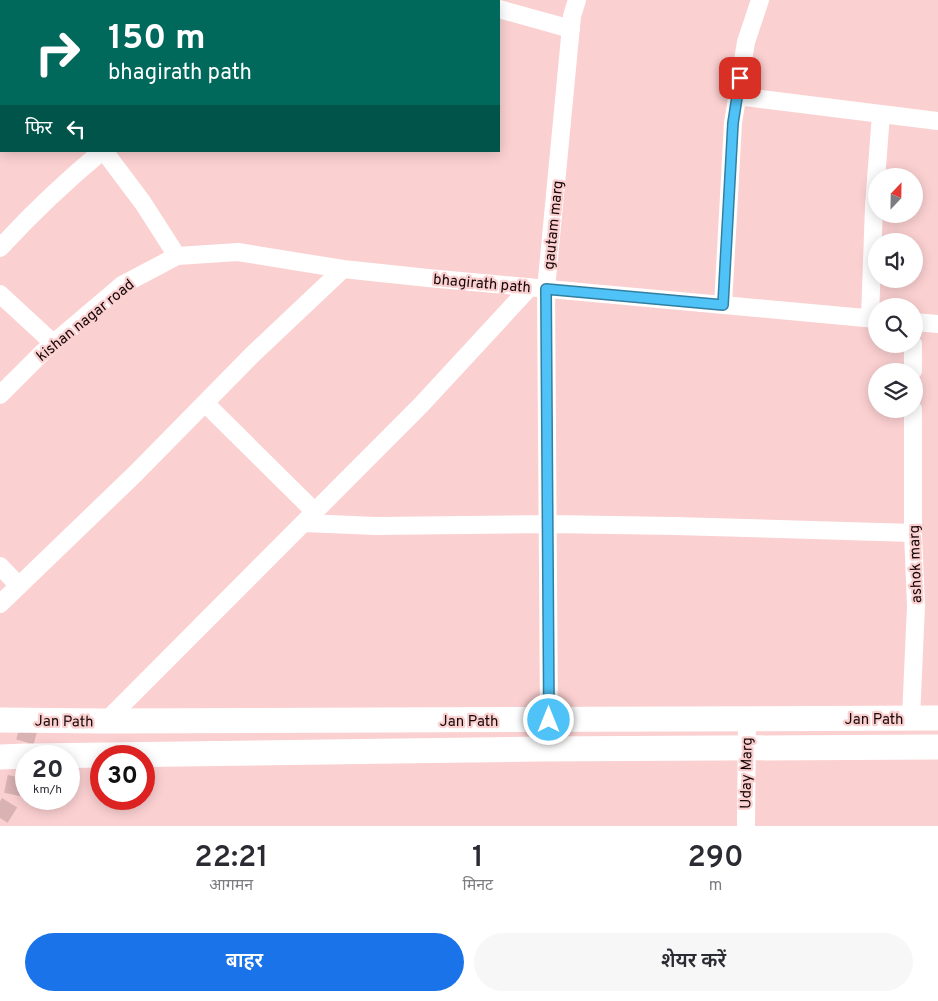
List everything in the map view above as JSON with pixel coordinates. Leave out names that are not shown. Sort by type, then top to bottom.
[{"type":"street","name":"gautam marg","points":[[549,720],[548,524],[538,288],[572,16],[577,0]]},
{"type":"street","points":[[723,305],[733,123],[746,42],[760,0]]},
{"type":"street","points":[[500,9],[571,29]]},
{"type":"street","points":[[737,96],[938,121]]},
{"type":"street","points":[[873,298],[874,206],[881,114]]},
{"type":"street","points":[[0,248],[20,226],[73,176],[102,152]]},
{"type":"street","points":[[104,152],[143,204],[177,256]]},
{"type":"street","name":"bhagirath path","points":[[238,252],[343,269],[868,319]]},
{"type":"street","name":"kishan nagar road","points":[[0,396],[53,343],[122,286],[177,256],[238,252]]},
{"type":"street","points":[[0,604],[136,474],[252,355],[343,269]]},
{"type":"street","points":[[106,721],[538,288]]},
{"type":"street","points":[[0,294],[53,343]]},
{"type":"street","points":[[923,323],[938,324]]},
{"type":"street","points":[[205,404],[309,518],[376,526],[548,524],[914,533]]},
{"type":"street","name":"ashok marg","points":[[911,718],[916,606],[913,418]]},
{"type":"street","points":[[0,566],[20,586]]},
{"type":"street","name":"Jan Path","points":[[0,720],[747,720],[938,718]]},
{"type":"street","name":"Uday Marg","points":[[746,826],[747,720]]},
{"type":"street","name":"Jan Path","points":[[80,755],[938,747]]},
{"type":"street","points":[[0,756],[15,756]]},
{"type":"tunnel","points":[[0,818],[12,799],[31,720]]},
{"type":"route","points":[[549,720],[548,304],[546,289],[723,305],[733,123],[740,78]]}]
